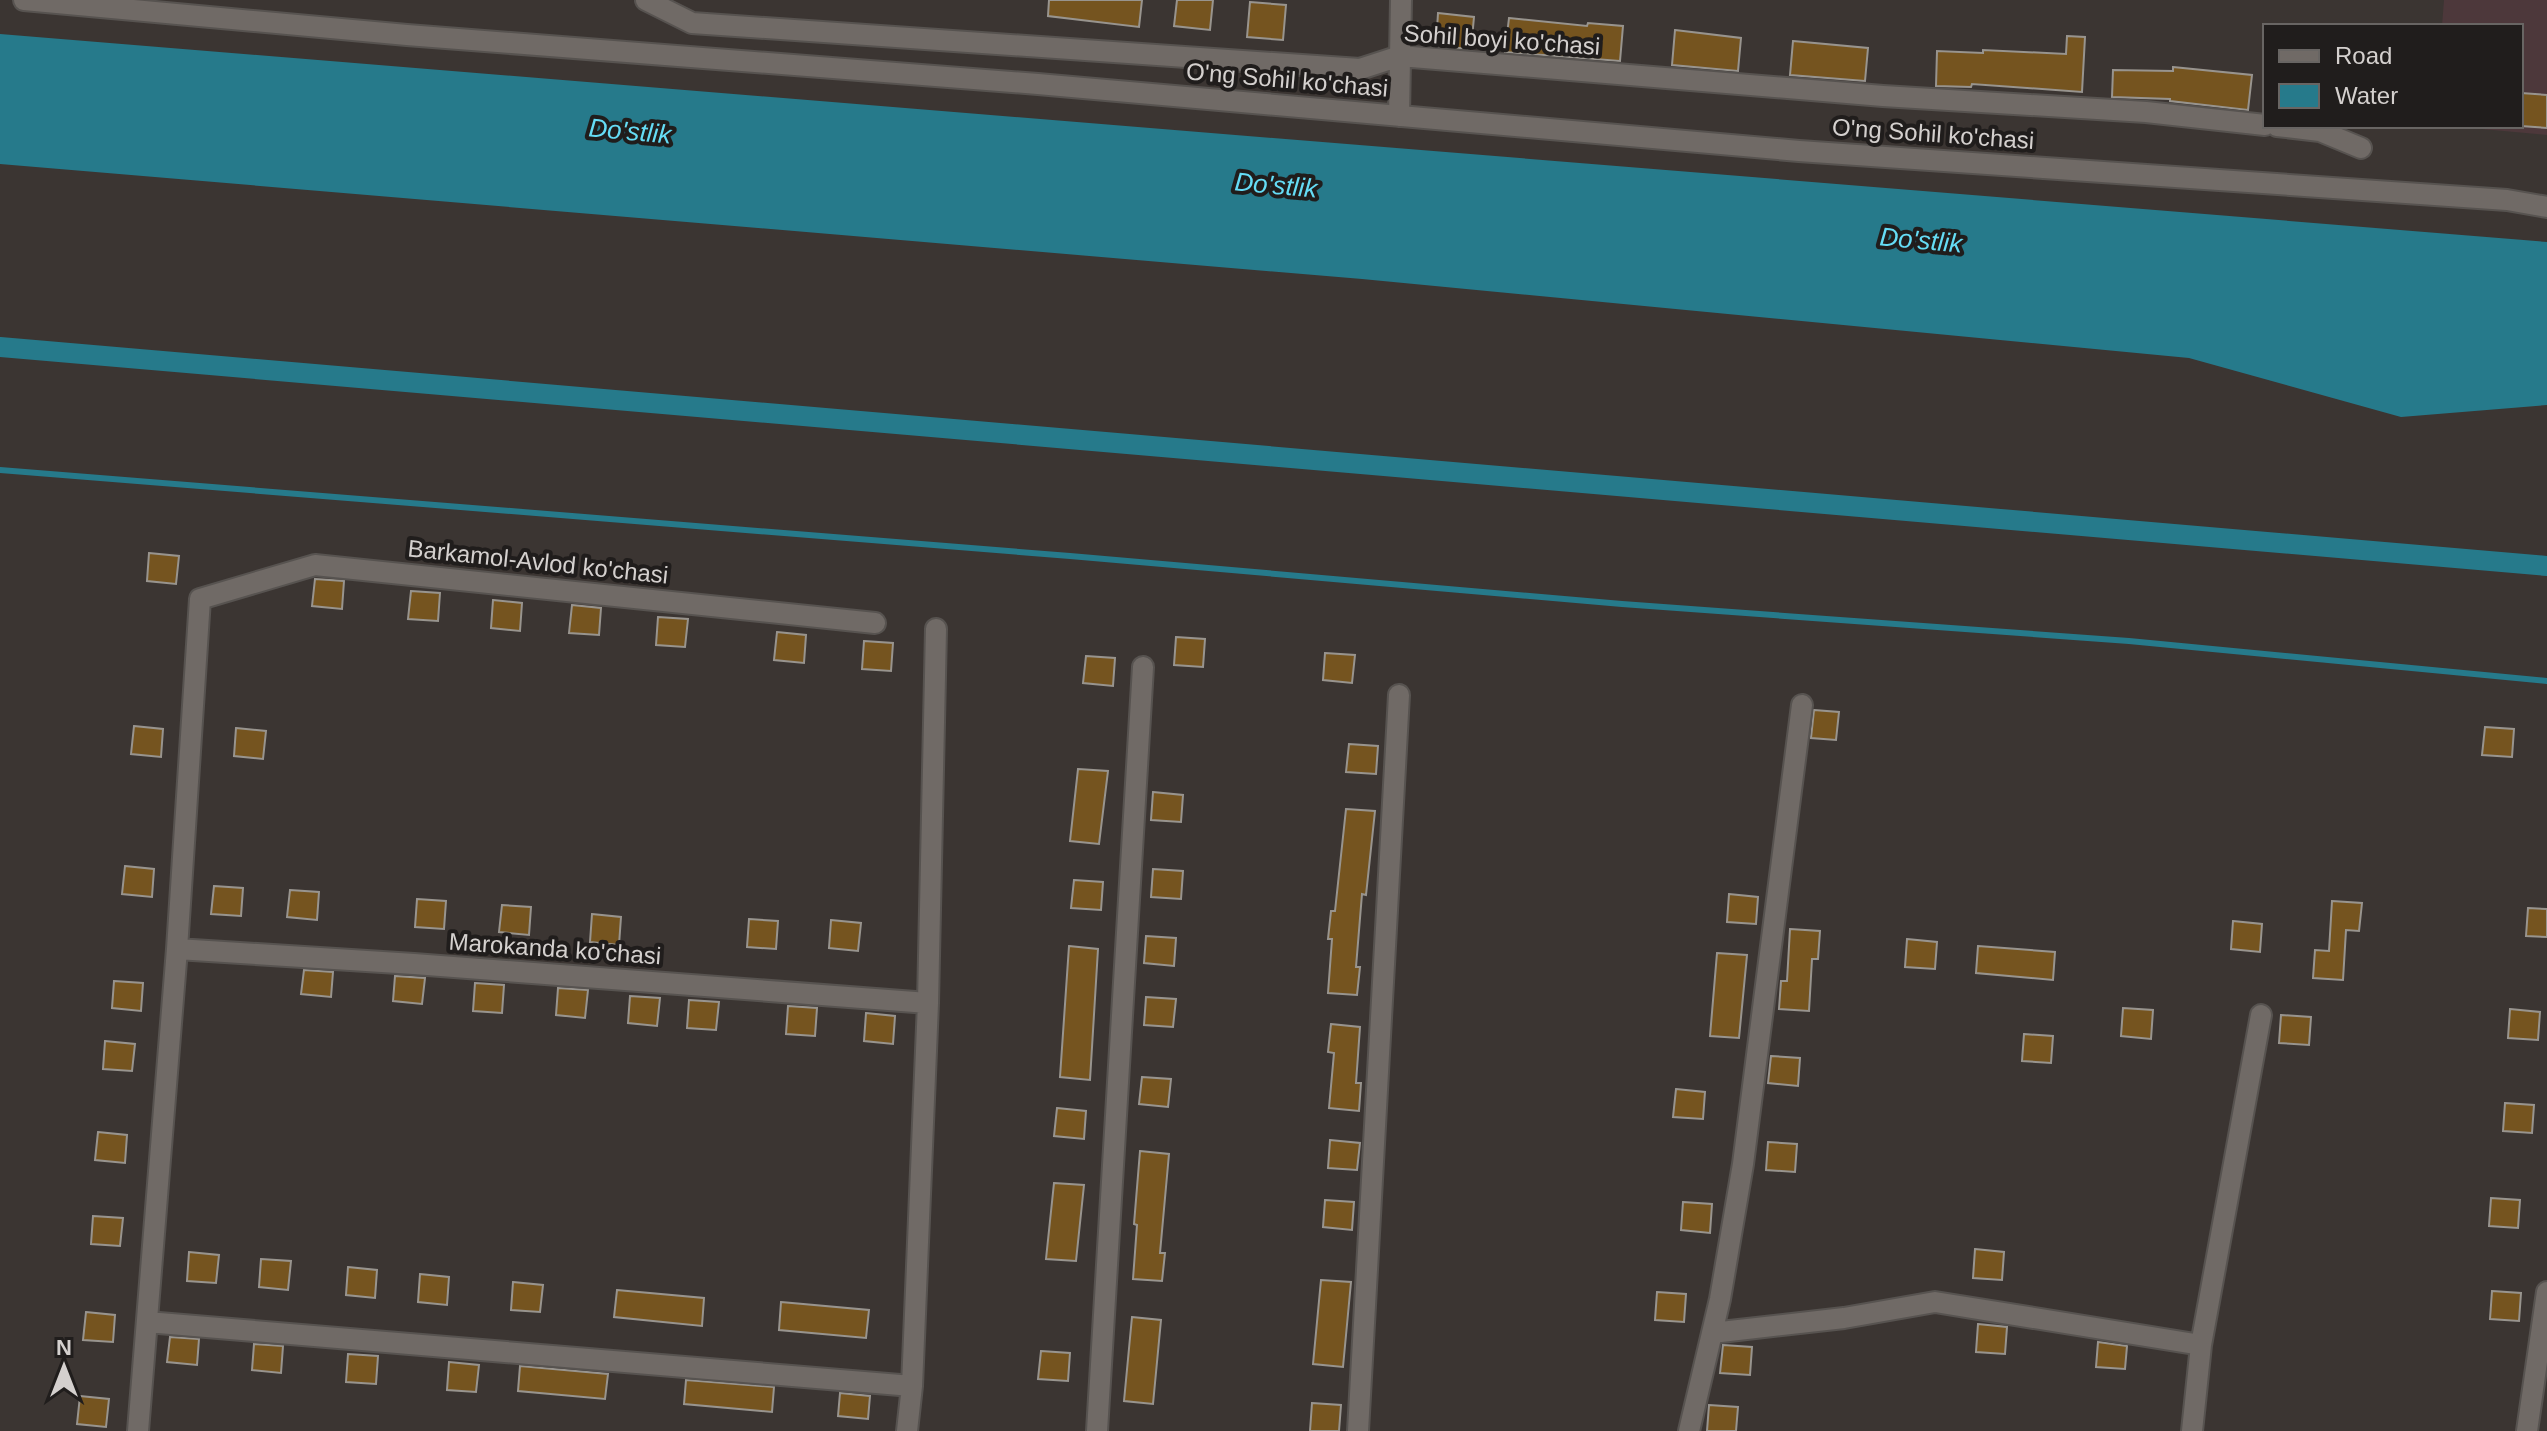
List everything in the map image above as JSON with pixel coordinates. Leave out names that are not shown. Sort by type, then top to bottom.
[{"type":"street","name":"O'ng Sohil ko'chasi","points":[[24,0],[407,35],[1038,84],[1799,151],[2492,199],[2547,207]]},
{"type":"street","name":"Sohil boyi ko'chasi","points":[[646,0],[692,23],[1360,69],[1400,56],[1883,96],[2146,112],[2263,125]]},
{"type":"street","points":[[1399,116],[1401,0]]},
{"type":"street","points":[[2294,128],[2320,131],[2361,148]]},
{"type":"street","name":"Barkamol-Avlod ko'chasi","points":[[177,949],[200,599],[315,565],[875,623]]},
{"type":"street","points":[[907,1431],[912,1386],[928,1003],[936,629]]},
{"type":"street","points":[[1097,1431],[1143,667]]},
{"type":"street","points":[[1358,1431],[1399,695]]},
{"type":"street","points":[[1689,1431],[1712,1333],[1743,1164],[1802,705]]},
{"type":"street","points":[[138,1431],[177,949]]},
{"type":"street","name":"Marokanda ko'chasi","points":[[177,949],[928,1003]]},
{"type":"street","points":[[2192,1431],[2201,1345],[2261,1015]]},
{"type":"street","points":[[2527,1431],[2547,1292]]},
{"type":"street","points":[[1712,1333],[1844,1318],[1935,1302],[2201,1345]]},
{"type":"street","points":[[147,1322],[912,1386]]},
{"type":"shaded area","points":[[2444,0],[2547,0],[2547,135],[2471,128],[2523,128],[2523,24],[2442,24]]},
{"type":"water","name":"Do'stlik","points":[[0,34],[2547,242],[2547,405],[2401,417],[2189,358],[1362,279],[0,164]]},
{"type":"building","points":[[1049,0],[1142,0],[1139,27],[1048,16]]},
{"type":"building","points":[[1177,0],[1213,0],[1210,30],[1174,26]]},
{"type":"building","points":[[1250,2],[1286,5],[1283,40],[1247,37]]},
{"type":"building","points":[[1438,13],[1474,17],[1471,49],[1436,46]]},
{"type":"building","points":[[1509,18],[1587,26],[1588,23],[1623,26],[1620,61],[1505,52]]},
{"type":"building","points":[[1675,30],[1741,38],[1738,71],[1672,65]]},
{"type":"building","points":[[2067,36],[2085,37],[2082,92],[1972,84],[1971,87],[1936,86],[1937,51],[2066,54]]},
{"type":"building","points":[[1793,41],[1868,48],[1865,81],[1790,75]]},
{"type":"building","points":[[2173,67],[2252,75],[2248,110],[2170,99],[2112,97],[2113,70],[2173,71]]},
{"type":"building","points":[[2523,93],[2547,95],[2547,128],[2523,126]]},
{"type":"building","points":[[149,553],[179,556],[176,584],[147,581]]},
{"type":"building","points":[[315,579],[344,581],[342,609],[312,606]]},
{"type":"building","points":[[411,591],[440,593],[438,621],[408,619]]},
{"type":"building","points":[[493,600],[522,603],[520,631],[491,628]]},
{"type":"building","points":[[572,605],[601,608],[599,635],[569,633]]},
{"type":"building","points":[[658,617],[688,619],[685,647],[656,645]]},
{"type":"building","points":[[777,632],[806,635],[804,663],[774,660]]},
{"type":"building","points":[[1176,637],[1205,639],[1203,667],[1174,665]]},
{"type":"building","points":[[864,641],[893,643],[891,671],[862,669]]},
{"type":"building","points":[[1325,653],[1355,655],[1352,683],[1323,680]]},
{"type":"building","points":[[1086,656],[1115,658],[1113,686],[1083,683]]},
{"type":"building","points":[[1814,710],[1839,712],[1836,740],[1811,738]]},
{"type":"building","points":[[134,726],[163,729],[161,757],[131,754]]},
{"type":"building","points":[[2485,727],[2514,729],[2512,757],[2482,755]]},
{"type":"building","points":[[236,728],[266,731],[263,759],[234,756]]},
{"type":"building","points":[[1349,744],[1378,746],[1376,774],[1346,772]]},
{"type":"building","points":[[1078,769],[1108,771],[1099,844],[1070,841]]},
{"type":"building","points":[[1153,792],[1183,795],[1181,822],[1151,820]]},
{"type":"building","points":[[1346,809],[1375,811],[1366,895],[1362,894],[1357,995],[1328,993],[1332,939],[1328,939],[1331,911],[1335,911]]},
{"type":"building","points":[[125,866],[154,869],[152,897],[122,894]]},
{"type":"building","points":[[1153,869],[1183,871],[1181,899],[1151,897]]},
{"type":"building","points":[[1074,880],[1103,882],[1101,910],[1071,908]]},
{"type":"building","points":[[214,886],[243,888],[241,916],[211,914]]},
{"type":"building","points":[[290,890],[319,892],[317,920],[287,917]]},
{"type":"building","points":[[1729,894],[1758,897],[1756,924],[1727,922]]},
{"type":"building","points":[[417,899],[446,901],[444,929],[415,927]]},
{"type":"building","points":[[2332,901],[2362,903],[2359,931],[2346,930],[2343,980],[2313,978],[2315,950],[2329,951]]},
{"type":"building","points":[[502,905],[531,907],[529,935],[499,932]]},
{"type":"building","points":[[2528,908],[2547,909],[2547,937],[2526,936]]},
{"type":"building","points":[[592,914],[621,917],[619,945],[590,942]]},
{"type":"building","points":[[749,919],[778,921],[776,949],[747,947]]},
{"type":"building","points":[[831,920],[861,923],[858,951],[829,948]]},
{"type":"building","points":[[2233,921],[2262,924],[2260,952],[2231,949]]},
{"type":"building","points":[[1790,929],[1820,931],[1818,959],[1812,959],[1809,1011],[1779,1009],[1781,981],[1787,981]]},
{"type":"building","points":[[1146,936],[1176,938],[1174,966],[1144,963]]},
{"type":"building","points":[[1907,939],[1937,942],[1935,969],[1905,967]]},
{"type":"building","points":[[1069,946],[1098,949],[1090,1080],[1060,1077]]},
{"type":"building","points":[[1978,946],[2055,952],[2053,980],[1976,973]]},
{"type":"building","points":[[1717,953],[1747,955],[1739,1038],[1710,1036]]},
{"type":"building","points":[[304,970],[333,972],[331,997],[301,994]]},
{"type":"building","points":[[395,976],[425,978],[422,1004],[393,1001]]},
{"type":"building","points":[[114,981],[143,983],[141,1011],[112,1008]]},
{"type":"building","points":[[475,983],[504,985],[502,1013],[473,1011]]},
{"type":"building","points":[[558,988],[588,990],[585,1018],[556,1015]]},
{"type":"building","points":[[630,996],[660,998],[657,1026],[628,1023]]},
{"type":"building","points":[[1146,997],[1176,999],[1173,1027],[1144,1025]]},
{"type":"building","points":[[689,1000],[719,1002],[716,1030],[687,1028]]},
{"type":"building","points":[[788,1006],[817,1008],[815,1036],[786,1034]]},
{"type":"building","points":[[2123,1008],[2153,1010],[2151,1039],[2121,1036]]},
{"type":"building","points":[[2510,1009],[2540,1012],[2538,1040],[2508,1038]]},
{"type":"building","points":[[866,1013],[895,1016],[893,1044],[864,1041]]},
{"type":"building","points":[[2281,1015],[2311,1017],[2309,1045],[2279,1043]]},
{"type":"building","points":[[1331,1024],[1360,1027],[1356,1083],[1361,1083],[1359,1111],[1329,1108],[1334,1053],[1328,1052]]},
{"type":"building","points":[[2024,1034],[2053,1036],[2051,1063],[2022,1061]]},
{"type":"building","points":[[105,1041],[135,1044],[132,1071],[103,1069]]},
{"type":"building","points":[[1771,1056],[1800,1058],[1798,1086],[1768,1083]]},
{"type":"building","points":[[1142,1077],[1171,1079],[1168,1107],[1139,1104]]},
{"type":"building","points":[[1676,1089],[1705,1092],[1703,1119],[1673,1117]]},
{"type":"building","points":[[2505,1103],[2534,1105],[2532,1133],[2503,1131]]},
{"type":"building","points":[[1057,1108],[1086,1111],[1084,1139],[1054,1136]]},
{"type":"building","points":[[98,1132],[127,1135],[125,1163],[95,1160]]},
{"type":"building","points":[[1330,1140],[1360,1143],[1357,1170],[1328,1168]]},
{"type":"building","points":[[1768,1142],[1797,1144],[1795,1172],[1766,1170]]},
{"type":"building","points":[[1140,1151],[1169,1154],[1160,1253],[1165,1253],[1162,1281],[1133,1279]]},
{"type":"building","points":[[1054,1183],[1084,1185],[1076,1261],[1046,1259]]},
{"type":"building","points":[[2491,1198],[2520,1200],[2518,1228],[2489,1226]]},
{"type":"building","points":[[1325,1200],[1354,1202],[1352,1230],[1323,1227]]},
{"type":"building","points":[[1683,1202],[1712,1204],[1710,1233],[1681,1230]]},
{"type":"building","points":[[93,1216],[123,1218],[120,1246],[91,1244]]},
{"type":"building","points":[[1975,1249],[2004,1252],[2002,1280],[1973,1278]]},
{"type":"building","points":[[189,1252],[219,1255],[216,1283],[187,1281]]},
{"type":"building","points":[[261,1259],[291,1261],[288,1290],[259,1287]]},
{"type":"building","points":[[348,1267],[377,1270],[375,1298],[346,1295]]},
{"type":"building","points":[[420,1274],[449,1277],[447,1305],[418,1302]]},
{"type":"building","points":[[1321,1280],[1351,1282],[1343,1367],[1313,1364]]},
{"type":"building","points":[[513,1282],[543,1285],[540,1312],[511,1310]]},
{"type":"building","points":[[617,1290],[704,1298],[702,1326],[614,1317]]},
{"type":"building","points":[[2492,1291],[2521,1293],[2519,1321],[2490,1319]]},
{"type":"building","points":[[1657,1292],[1686,1294],[1684,1322],[1655,1320]]},
{"type":"building","points":[[781,1302],[869,1310],[866,1338],[779,1330]]},
{"type":"building","points":[[86,1312],[115,1315],[113,1342],[83,1340]]},
{"type":"building","points":[[1132,1317],[1161,1320],[1153,1404],[1124,1401]]},
{"type":"building","points":[[1978,1324],[2007,1327],[2005,1354],[1976,1352]]},
{"type":"building","points":[[170,1337],[199,1339],[197,1365],[167,1362]]},
{"type":"building","points":[[2098,1342],[2127,1346],[2125,1369],[2096,1367]]},
{"type":"building","points":[[254,1344],[283,1346],[281,1373],[252,1370]]},
{"type":"building","points":[[1723,1345],[1752,1347],[1750,1375],[1720,1373]]},
{"type":"building","points":[[1041,1351],[1070,1353],[1068,1381],[1038,1379]]},
{"type":"building","points":[[348,1354],[378,1356],[376,1384],[346,1382]]},
{"type":"building","points":[[449,1362],[479,1365],[476,1392],[447,1390]]},
{"type":"building","points":[[520,1366],[608,1374],[605,1399],[518,1391]]},
{"type":"building","points":[[686,1380],[774,1387],[772,1412],[684,1404]]},
{"type":"building","points":[[840,1393],[870,1396],[868,1419],[838,1416]]},
{"type":"building","points":[[80,1396],[109,1399],[106,1427],[77,1424]]},
{"type":"building","points":[[1312,1403],[1341,1405],[1339,1431],[1310,1431]]},
{"type":"building","points":[[1709,1405],[1738,1407],[1736,1431],[1707,1431]]},
{"type":"waterway","points":[[0,347],[2547,566]]},
{"type":"waterway","points":[[0,470],[1622,604],[2129,641],[2547,681]]}]
